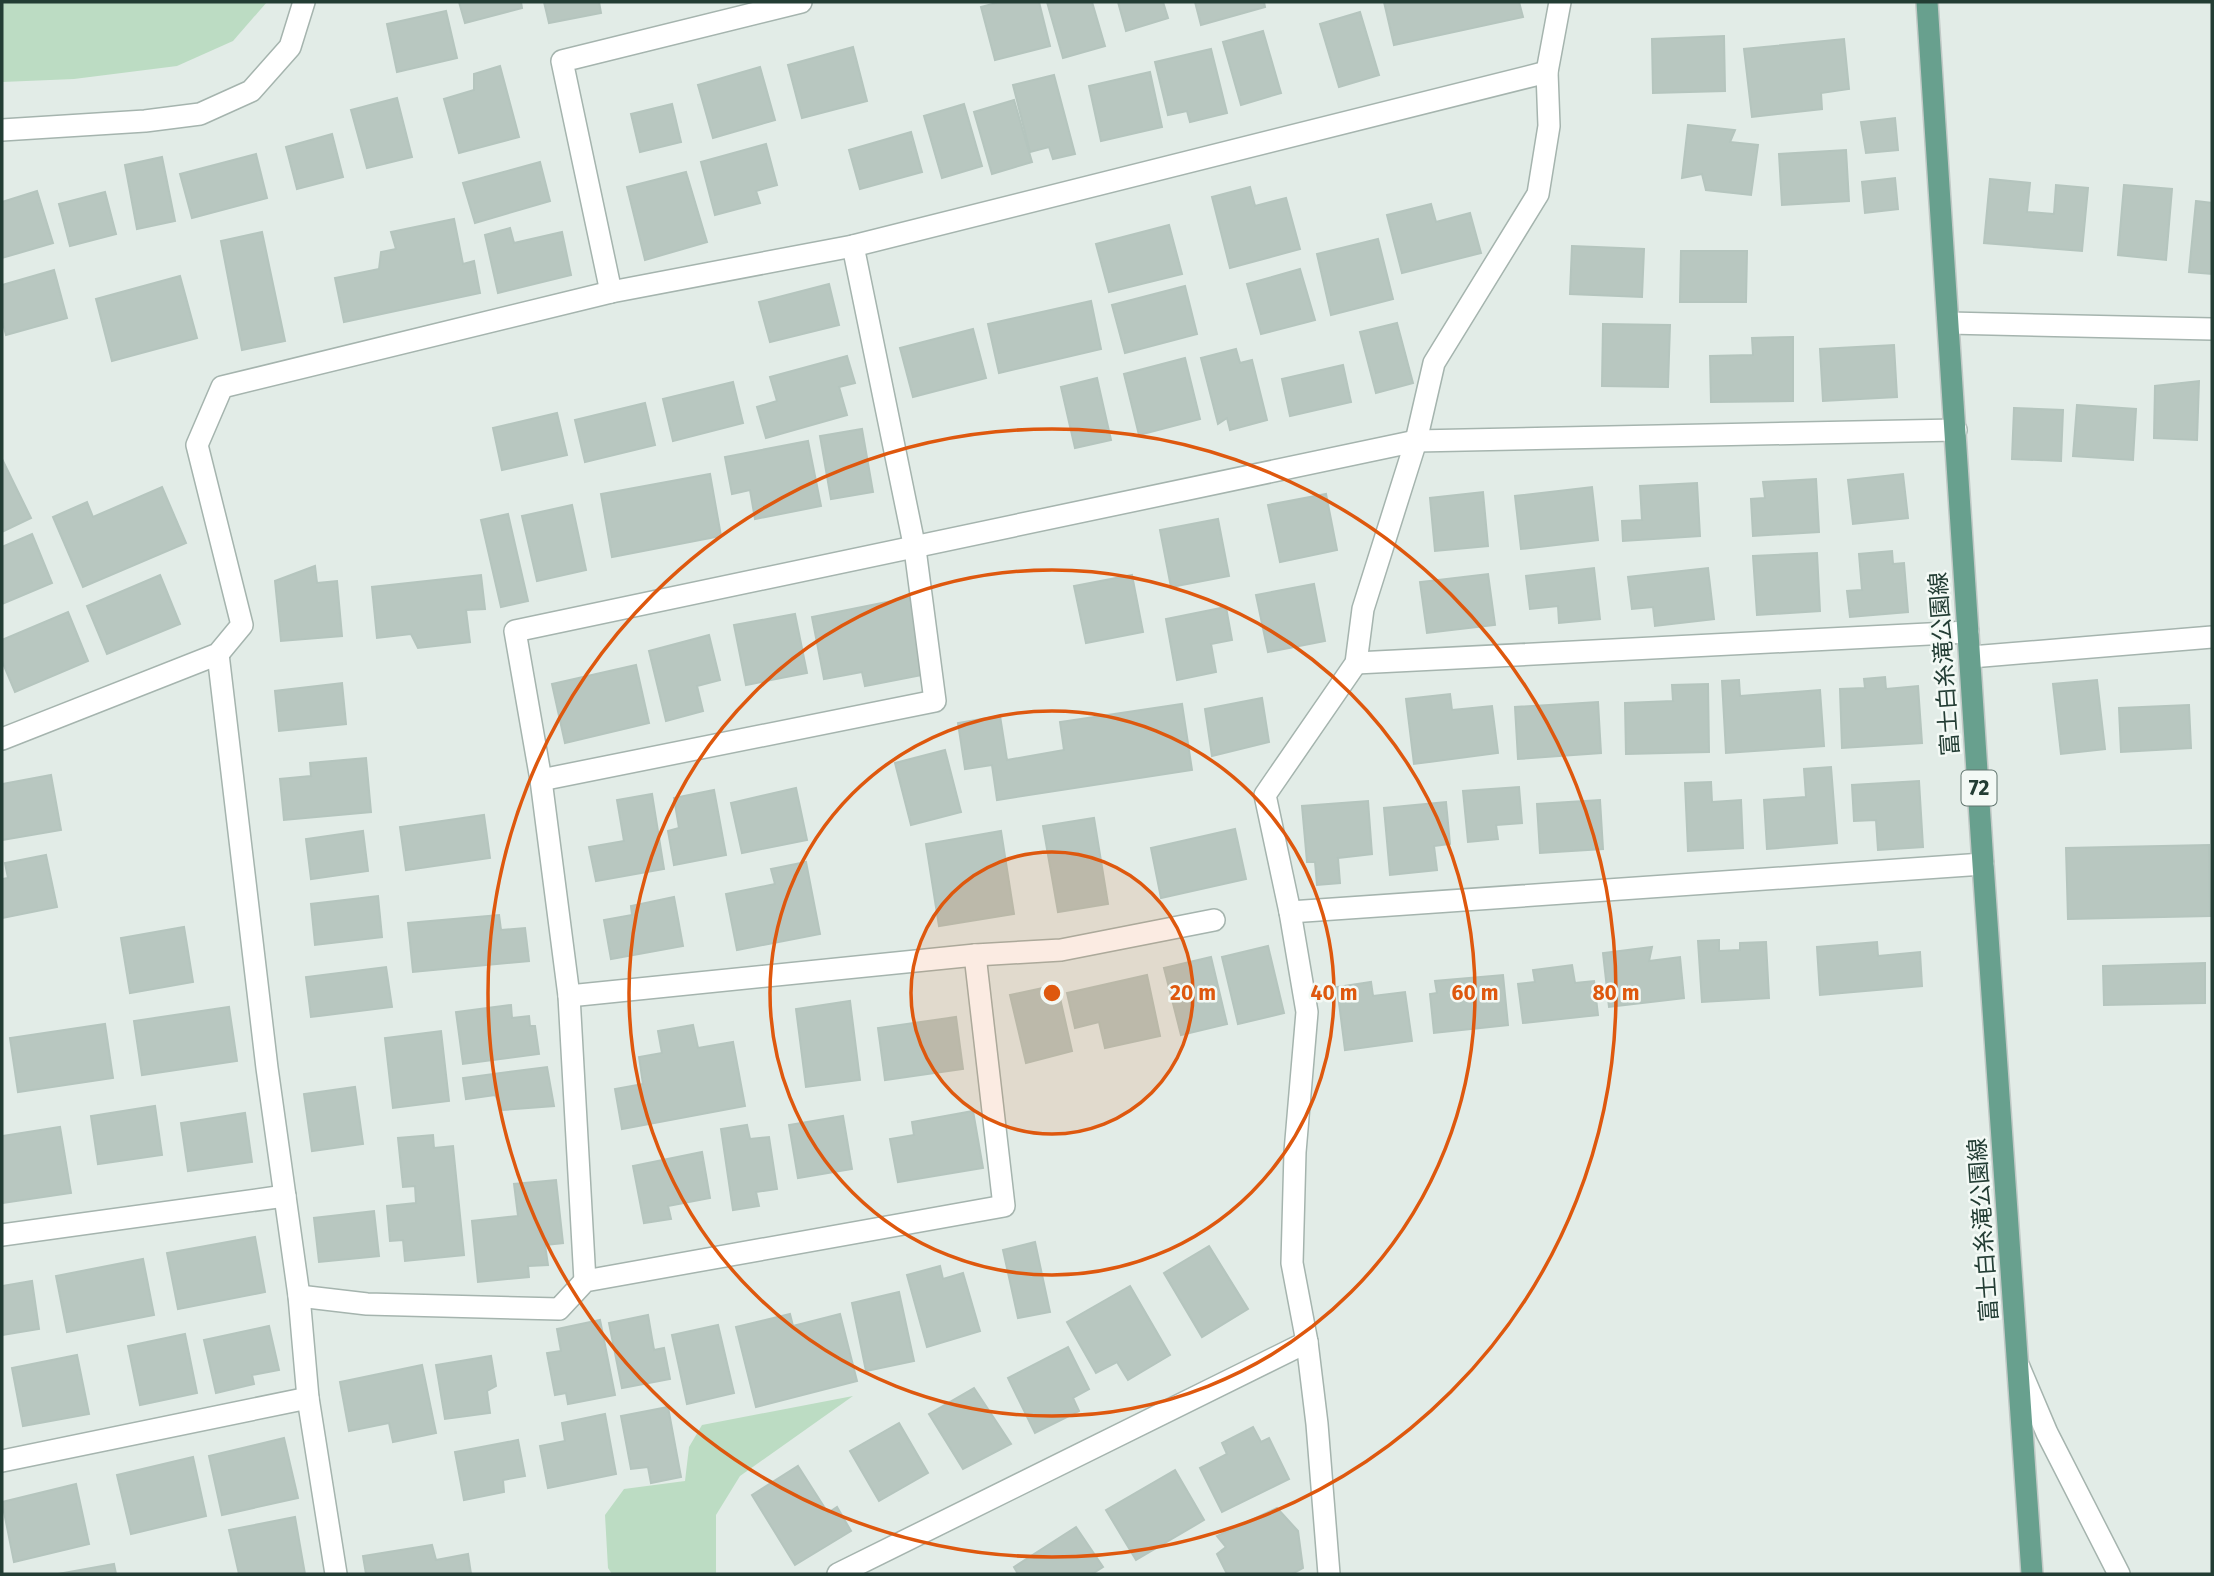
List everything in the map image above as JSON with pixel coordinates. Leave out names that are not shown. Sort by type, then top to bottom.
[{"type":"main road","name":"富士白糸滝公園線","points":[[1927,2],[2032,1574]]},
{"type":"street","points":[[2,130],[145,121],[200,114],[251,91],[290,47],[304,2]]},
{"type":"street","points":[[611,292],[562,61],[801,2]]},
{"type":"street","points":[[1329,1574],[1317,1424],[1307,1342],[1292,1263],[1295,1152],[1307,1012],[1290,912],[1265,795],[1356,663],[1363,610],[1416,442],[1434,363],[1538,194],[1549,126],[1547,72],[1560,2]]},
{"type":"street","points":[[2,739],[218,654],[242,625],[197,445],[222,387],[611,292],[853,247],[1547,72]]},
{"type":"street","points":[[541,780],[935,701],[915,549],[853,247]]},
{"type":"street","points":[[1949,323],[2212,329]]},
{"type":"street","points":[[585,1282],[569,996],[541,780],[515,631],[1416,442],[1956,430]]},
{"type":"street","points":[[1356,663],[1968,632]]},
{"type":"street","points":[[1971,657],[2212,638]]},
{"type":"street","points":[[218,654],[299,1296],[308,1398],[336,1574]]},
{"type":"street","points":[[1290,912],[1983,864]]},
{"type":"street","points":[[569,996],[975,955],[1062,950],[1214,920]]},
{"type":"street","points":[[299,1296],[367,1304],[559,1309],[585,1282],[1004,1206],[975,955]]},
{"type":"street","points":[[2,1235],[285,1196]]},
{"type":"street","points":[[838,1574],[1307,1342]]},
{"type":"street","points":[[2020,1367],[2047,1433],[2119,1574]]},
{"type":"street","points":[[2,1461],[308,1398]]},
{"type":"green space","points":[[2,2],[267,2],[233,41],[177,66],[74,79],[2,82]]},
{"type":"green space","points":[[853,1396],[740,1476],[716,1515],[716,1574],[612,1574],[608,1568],[605,1515],[624,1489],[685,1481],[689,1447],[702,1425]]},
{"type":"building","points":[[459,2],[521,2],[522,8],[465,23]]},
{"type":"building","points":[[544,2],[599,2],[601,13],[549,23]]},
{"type":"building","points":[[1000,2],[1039,2],[1050,46],[995,60],[981,7]]},
{"type":"building","points":[[1047,2],[1092,2],[1105,46],[1063,58]]},
{"type":"building","points":[[1118,2],[1163,2],[1168,18],[1126,31]]},
{"type":"building","points":[[1195,2],[1264,2],[1265,7],[1201,25]]},
{"type":"building","points":[[1384,2],[1519,2],[1523,17],[1394,45]]},
{"type":"building","points":[[446,11],[457,58],[397,72],[387,24]]},
{"type":"building","points":[[1360,12],[1379,75],[1339,87],[1320,24]]},
{"type":"building","points":[[1263,31],[1281,93],[1241,105],[1223,42]]},
{"type":"building","points":[[1724,36],[1725,91],[1653,93],[1652,39]]},
{"type":"building","points":[[1844,39],[1849,89],[1821,93],[1822,109],[1752,117],[1744,49]]},
{"type":"building","points":[[853,47],[867,101],[802,118],[788,65]]},
{"type":"building","points":[[1211,49],[1227,113],[1190,122],[1187,111],[1168,115],[1155,62]]},
{"type":"building","points":[[500,66],[519,137],[459,153],[444,99],[474,90],[474,74]]},
{"type":"building","points":[[760,67],[775,120],[713,138],[698,85]]},
{"type":"building","points":[[1150,72],[1162,127],[1101,141],[1089,86]]},
{"type":"building","points":[[1054,75],[1075,154],[1053,159],[1049,147],[1030,152],[1013,85]]},
{"type":"building","points":[[397,98],[412,157],[367,168],[351,110]]},
{"type":"building","points":[[1014,100],[1032,162],[992,174],[974,112]]},
{"type":"building","points":[[672,104],[681,142],[640,152],[631,114]]},
{"type":"building","points":[[964,104],[982,166],[942,178],[924,116]]},
{"type":"building","points":[[1895,118],[1898,150],[1866,153],[1861,122]]},
{"type":"building","points":[[1688,125],[1735,130],[1730,142],[1758,145],[1751,195],[1706,190],[1702,174],[1682,178]]},
{"type":"building","points":[[911,132],[922,172],[860,189],[849,150]]},
{"type":"building","points":[[332,134],[343,177],[297,189],[286,147]]},
{"type":"building","points":[[766,144],[777,185],[756,191],[760,203],[715,215],[701,162]]},
{"type":"building","points":[[1846,150],[1849,201],[1782,205],[1779,154]]},
{"type":"building","points":[[256,154],[267,198],[192,218],[180,174]]},
{"type":"building","points":[[162,157],[175,221],[137,229],[125,165]]},
{"type":"building","points":[[540,162],[550,201],[475,223],[463,183]]},
{"type":"building","points":[[686,172],[707,242],[645,260],[627,187]]},
{"type":"building","points":[[1895,178],[1898,209],[1865,213],[1862,182]]},
{"type":"building","points":[[1990,179],[2030,183],[2027,212],[2054,214],[2056,185],[2088,188],[2082,251],[1984,243]]},
{"type":"building","points":[[2124,185],[2172,189],[2166,260],[2118,255]]},
{"type":"building","points":[[1250,187],[1255,206],[1286,198],[1300,249],[1230,268],[1212,197]]},
{"type":"building","points":[[37,191],[53,243],[2,258],[2,202]]},
{"type":"building","points":[[105,192],[116,234],[70,246],[59,204]]},
{"type":"building","points":[[2196,201],[2212,203],[2212,274],[2189,272]]},
{"type":"building","points":[[1431,204],[1436,222],[1470,213],[1481,253],[1402,273],[1387,215]]},
{"type":"building","points":[[454,219],[463,264],[474,261],[480,293],[344,322],[335,278],[379,269],[381,252],[396,249],[391,232]]},
{"type":"building","points":[[1169,225],[1182,274],[1109,292],[1096,244]]},
{"type":"building","points":[[510,228],[514,243],[562,232],[571,275],[498,293],[485,235]]},
{"type":"building","points":[[262,232],[285,341],[242,350],[221,241]]},
{"type":"building","points":[[1378,239],[1393,299],[1331,315],[1317,254]]},
{"type":"building","points":[[1572,246],[1644,249],[1642,297],[1570,294]]},
{"type":"building","points":[[1681,251],[1747,251],[1746,302],[1680,302]]},
{"type":"building","points":[[1300,269],[1315,320],[1261,334],[1247,284]]},
{"type":"building","points":[[54,270],[67,318],[6,335],[2,320],[2,285]]},
{"type":"building","points":[[180,276],[197,338],[112,361],[96,299]]},
{"type":"building","points":[[829,284],[839,325],[770,342],[759,302]]},
{"type":"building","points":[[1185,286],[1197,334],[1125,353],[1112,305]]},
{"type":"building","points":[[1091,301],[1101,349],[999,373],[988,324]]},
{"type":"building","points":[[1397,323],[1413,383],[1376,393],[1360,332]]},
{"type":"building","points":[[1603,324],[1670,325],[1668,387],[1602,386]]},
{"type":"building","points":[[973,329],[986,378],[913,397],[900,348]]},
{"type":"building","points":[[1793,337],[1793,401],[1711,402],[1710,356],[1753,355],[1752,338]]},
{"type":"building","points":[[1894,345],[1897,397],[1823,401],[1820,349]]},
{"type":"building","points":[[1236,349],[1240,363],[1252,360],[1267,420],[1230,430],[1227,418],[1218,424],[1201,358]]},
{"type":"building","points":[[847,356],[855,383],[839,387],[847,415],[766,438],[757,407],[777,401],[770,377]]},
{"type":"building","points":[[1185,358],[1200,419],[1139,435],[1124,374]]},
{"type":"building","points":[[1343,365],[1351,402],[1290,416],[1282,379]]},
{"type":"building","points":[[1097,378],[1111,440],[1075,448],[1061,387]]},
{"type":"building","points":[[2199,381],[2197,440],[2154,438],[2155,386]]},
{"type":"building","points":[[733,382],[743,423],[673,441],[663,399]]},
{"type":"building","points":[[645,403],[655,445],[585,462],[575,420]]},
{"type":"building","points":[[2077,405],[2136,409],[2133,460],[2073,456]]},
{"type":"building","points":[[2014,408],[2063,410],[2061,461],[2012,459]]},
{"type":"building","points":[[557,413],[567,455],[502,470],[493,428]]},
{"type":"building","points":[[862,429],[873,492],[831,499],[820,436]]},
{"type":"building","points":[[808,441],[821,506],[755,519],[750,490],[732,494],[725,457]]},
{"type":"building","points":[[2,459],[31,518],[2,532]]},
{"type":"building","points":[[710,474],[721,536],[612,557],[601,494]]},
{"type":"building","points":[[1903,474],[1908,518],[1853,524],[1848,480]]},
{"type":"building","points":[[1816,479],[1819,532],[1753,536],[1751,499],[1765,498],[1763,482]]},
{"type":"building","points":[[1697,483],[1700,536],[1623,541],[1622,521],[1642,520],[1640,486]]},
{"type":"building","points":[[162,487],[186,543],[83,587],[53,517],[87,502],[93,517]]},
{"type":"building","points":[[1592,487],[1598,540],[1521,549],[1515,496]]},
{"type":"building","points":[[1483,492],[1488,546],[1435,551],[1430,498]]},
{"type":"building","points":[[1326,494],[1337,550],[1280,562],[1268,505]]},
{"type":"building","points":[[572,505],[586,570],[537,581],[522,516]]},
{"type":"building","points":[[508,514],[528,601],[501,607],[481,520]]},
{"type":"building","points":[[1218,519],[1229,576],[1171,587],[1160,530]]},
{"type":"building","points":[[32,534],[52,583],[2,604],[2,547]]},
{"type":"building","points":[[1892,551],[1893,564],[1904,563],[1908,612],[1850,617],[1847,591],[1862,590],[1859,554]]},
{"type":"building","points":[[1817,553],[1820,611],[1757,615],[1753,556]]},
{"type":"building","points":[[315,566],[317,583],[337,581],[342,636],[281,641],[275,581]]},
{"type":"building","points":[[1594,568],[1600,619],[1559,623],[1558,606],[1530,609],[1526,576]]},
{"type":"building","points":[[1708,568],[1714,619],[1655,626],[1653,607],[1632,609],[1628,577]]},
{"type":"building","points":[[1488,574],[1495,625],[1427,633],[1420,582]]},
{"type":"building","points":[[160,575],[180,624],[107,654],[87,606]]},
{"type":"building","points":[[481,575],[485,609],[466,610],[470,642],[418,648],[411,634],[377,638],[372,587]]},
{"type":"building","points":[[1132,575],[1143,632],[1086,643],[1074,586]]},
{"type":"building","points":[[1314,584],[1325,641],[1268,652],[1256,595]]},
{"type":"building","points":[[912,597],[927,674],[865,686],[862,672],[824,679],[812,617]]},
{"type":"building","points":[[1226,607],[1232,640],[1211,644],[1216,672],[1177,680],[1166,619]]},
{"type":"building","points":[[68,612],[88,661],[15,692],[2,661],[2,640]]},
{"type":"building","points":[[795,614],[807,673],[746,685],[734,625]]},
{"type":"building","points":[[709,635],[720,680],[697,686],[703,711],[666,721],[649,651]]},
{"type":"building","points":[[636,665],[649,723],[565,743],[552,684]]},
{"type":"building","points":[[1885,677],[1886,689],[1918,686],[1922,743],[1842,748],[1840,689],[1865,688],[1864,679]]},
{"type":"building","points":[[1739,680],[1740,696],[1820,690],[1824,746],[1726,753],[1722,681]]},
{"type":"building","points":[[2097,680],[2105,749],[2061,754],[2053,684]]},
{"type":"building","points":[[342,683],[346,724],[279,731],[275,691]]},
{"type":"building","points":[[1708,684],[1709,752],[1626,754],[1625,703],[1673,701],[1672,685]]},
{"type":"building","points":[[1450,694],[1452,710],[1492,706],[1498,753],[1414,764],[1406,699]]},
{"type":"building","points":[[1262,698],[1269,742],[1212,756],[1205,709]]},
{"type":"building","points":[[1598,702],[1601,753],[1518,759],[1515,707]]},
{"type":"building","points":[[1182,704],[1192,770],[997,800],[992,765],[965,769],[958,723],[1000,716],[1007,760],[1064,750],[1060,722]]},
{"type":"building","points":[[2189,705],[2191,748],[2121,752],[2119,708]]},
{"type":"building","points":[[945,750],[961,812],[911,825],[895,763]]},
{"type":"building","points":[[366,758],[371,812],[284,820],[280,779],[311,776],[310,763]]},
{"type":"building","points":[[1831,767],[1837,843],[1767,849],[1764,800],[1806,797],[1804,769]]},
{"type":"building","points":[[51,775],[61,830],[2,840],[2,784]]},
{"type":"building","points":[[1919,781],[1923,847],[1878,850],[1876,820],[1854,821],[1852,785]]},
{"type":"building","points":[[1711,782],[1712,802],[1741,800],[1743,848],[1688,851],[1685,783]]},
{"type":"building","points":[[1519,787],[1522,823],[1496,825],[1498,839],[1468,842],[1463,791]]},
{"type":"building","points":[[796,788],[807,840],[742,853],[731,803]]},
{"type":"building","points":[[714,790],[726,855],[674,865],[668,831],[679,828],[674,798]]},
{"type":"building","points":[[652,794],[664,869],[596,881],[589,847],[624,841],[617,800]]},
{"type":"building","points":[[1600,800],[1603,849],[1540,853],[1537,804]]},
{"type":"building","points":[[1368,801],[1372,854],[1338,858],[1340,883],[1317,885],[1315,862],[1307,862],[1302,806]]},
{"type":"building","points":[[1446,802],[1450,844],[1434,846],[1437,870],[1390,875],[1384,808]]},
{"type":"building","points":[[484,815],[490,858],[406,870],[400,827]]},
{"type":"building","points":[[1094,818],[1108,904],[1058,912],[1043,826]]},
{"type":"building","points":[[1235,829],[1246,879],[1161,898],[1151,848]]},
{"type":"building","points":[[363,831],[368,871],[311,879],[306,839]]},
{"type":"building","points":[[1001,831],[1014,914],[939,926],[926,844]]},
{"type":"building","points":[[2209,845],[2210,916],[2068,919],[2066,848]]},
{"type":"building","points":[[46,855],[57,907],[2,918],[2,879],[8,878],[5,863]]},
{"type":"building","points":[[806,862],[820,934],[737,950],[726,894],[775,884],[771,869]]},
{"type":"building","points":[[378,896],[382,937],[315,945],[311,904]]},
{"type":"building","points":[[674,897],[683,946],[611,959],[604,920],[632,915],[631,906]]},
{"type":"building","points":[[499,915],[501,930],[525,928],[529,961],[413,972],[408,923]]},
{"type":"building","points":[[184,927],[193,982],[130,993],[121,938]]},
{"type":"building","points":[[1719,940],[1719,951],[1740,950],[1740,943],[1766,942],[1769,998],[1702,1002],[1698,941]]},
{"type":"building","points":[[1877,942],[1878,956],[1920,952],[1922,986],[1820,995],[1817,947]]},
{"type":"building","points":[[1268,946],[1284,1013],[1238,1024],[1222,957]]},
{"type":"building","points":[[1652,947],[1649,961],[1680,957],[1684,998],[1609,1007],[1603,953]]},
{"type":"building","points":[[1211,957],[1227,1024],[1181,1035],[1164,968]]},
{"type":"building","points":[[2205,963],[2205,1003],[2104,1005],[2103,966]]},
{"type":"building","points":[[1572,965],[1575,983],[1594,981],[1598,1015],[1523,1023],[1518,984],[1535,982],[1533,970]]},
{"type":"building","points":[[386,967],[392,1007],[311,1017],[306,977]]},
{"type":"building","points":[[1147,975],[1160,1036],[1105,1048],[1099,1022],[1075,1028],[1067,993]]},
{"type":"building","points":[[1503,975],[1508,1025],[1434,1033],[1430,994],[1437,993],[1435,981]]},
{"type":"building","points":[[1371,982],[1373,996],[1405,992],[1412,1041],[1345,1050],[1337,987]]},
{"type":"building","points":[[1057,985],[1072,1051],[1026,1063],[1010,995]]},
{"type":"building","points":[[850,1001],[860,1080],[806,1087],[796,1009]]},
{"type":"building","points":[[511,1005],[512,1018],[529,1016],[530,1026],[535,1026],[539,1054],[463,1064],[456,1012]]},
{"type":"building","points":[[229,1007],[237,1061],[142,1075],[134,1021]]},
{"type":"building","points":[[956,1017],[963,1069],[885,1080],[878,1028]]},
{"type":"building","points":[[105,1024],[113,1078],[18,1092],[10,1038]]},
{"type":"building","points":[[693,1025],[698,1048],[733,1042],[745,1106],[622,1129],[615,1089],[643,1084],[639,1057],[662,1053],[658,1031]]},
{"type":"building","points":[[441,1031],[449,1101],[393,1108],[385,1038]]},
{"type":"building","points":[[547,1067],[554,1106],[503,1110],[495,1095],[466,1099],[463,1078]]},
{"type":"building","points":[[355,1087],[363,1144],[312,1151],[304,1094]]},
{"type":"building","points":[[155,1106],[162,1155],[98,1164],[91,1116]]},
{"type":"building","points":[[973,1111],[983,1168],[898,1182],[890,1139],[914,1135],[912,1122]]},
{"type":"building","points":[[245,1113],[252,1162],[188,1171],[181,1123]]},
{"type":"building","points":[[843,1116],[852,1169],[798,1178],[789,1125]]},
{"type":"building","points":[[747,1125],[750,1139],[769,1137],[777,1189],[756,1192],[759,1206],[733,1210],[721,1129]]},
{"type":"building","points":[[60,1127],[71,1193],[2,1203],[2,1136]]},
{"type":"building","points":[[433,1135],[434,1148],[453,1146],[464,1255],[405,1261],[403,1240],[390,1241],[387,1206],[416,1203],[415,1186],[403,1187],[398,1138]]},
{"type":"building","points":[[702,1152],[710,1198],[668,1206],[671,1219],[644,1223],[633,1166]]},
{"type":"building","points":[[556,1180],[563,1243],[545,1245],[548,1265],[528,1266],[529,1277],[478,1282],[472,1221],[518,1216],[514,1184]]},
{"type":"building","points":[[374,1211],[379,1256],[319,1262],[314,1218]]},
{"type":"building","points":[[255,1237],[265,1292],[178,1309],[167,1253]]},
{"type":"building","points":[[1035,1242],[1050,1312],[1018,1318],[1003,1250]]},
{"type":"building","points":[[1209,1246],[1248,1309],[1202,1337],[1164,1273]]},
{"type":"building","points":[[143,1259],[154,1315],[67,1332],[56,1276]]},
{"type":"building","points":[[940,1266],[943,1279],[963,1273],[980,1331],[927,1347],[907,1275]]},
{"type":"building","points":[[32,1281],[39,1329],[2,1335],[2,1286]]},
{"type":"building","points":[[1130,1286],[1170,1355],[1128,1380],[1117,1362],[1096,1373],[1067,1322]]},
{"type":"building","points":[[899,1292],[914,1361],[866,1371],[852,1303]]},
{"type":"building","points":[[790,1314],[793,1326],[840,1314],[857,1381],[756,1407],[736,1327]]},
{"type":"building","points":[[648,1315],[654,1350],[664,1348],[670,1379],[622,1388],[609,1323]]},
{"type":"building","points":[[600,1320],[615,1395],[568,1404],[566,1393],[555,1395],[547,1353],[561,1351],[557,1329]]},
{"type":"building","points":[[718,1325],[734,1393],[687,1404],[672,1335]]},
{"type":"building","points":[[269,1326],[279,1370],[252,1375],[254,1384],[216,1393],[204,1340]]},
{"type":"building","points":[[185,1334],[197,1393],[140,1405],[128,1346]]},
{"type":"building","points":[[1068,1347],[1089,1389],[1073,1398],[1079,1411],[1035,1433],[1008,1378]]},
{"type":"building","points":[[77,1355],[89,1414],[23,1426],[12,1368]]},
{"type":"building","points":[[491,1356],[496,1386],[487,1391],[490,1413],[445,1419],[436,1365]]},
{"type":"building","points":[[422,1365],[436,1433],[393,1442],[389,1423],[349,1431],[340,1382]]},
{"type":"building","points":[[974,1388],[1011,1444],[963,1469],[929,1414]]},
{"type":"building","points":[[668,1407],[681,1477],[651,1483],[648,1467],[631,1469],[621,1416]]},
{"type":"building","points":[[605,1414],[616,1474],[548,1488],[540,1446],[565,1441],[562,1423]]},
{"type":"building","points":[[899,1423],[928,1473],[879,1501],[850,1451]]},
{"type":"building","points":[[1253,1427],[1261,1442],[1269,1438],[1289,1479],[1222,1512],[1200,1468],[1227,1454],[1222,1443]]},
{"type":"building","points":[[284,1438],[298,1498],[222,1515],[209,1456]]},
{"type":"building","points":[[518,1440],[525,1476],[503,1480],[504,1492],[464,1500],[455,1452]]},
{"type":"building","points":[[193,1457],[206,1516],[131,1534],[117,1475]]},
{"type":"building","points":[[798,1466],[828,1513],[837,1507],[851,1531],[795,1565],[752,1495]]},
{"type":"building","points":[[1175,1470],[1204,1520],[1136,1560],[1106,1510]]},
{"type":"building","points":[[76,1484],[89,1544],[14,1562],[2,1502]]},
{"type":"building","points":[[1277,1508],[1298,1531],[1303,1568],[1292,1574],[1227,1574],[1217,1554],[1226,1547],[1217,1536]]},
{"type":"building","points":[[295,1517],[305,1574],[239,1574],[229,1530]]},
{"type":"building","points":[[1076,1527],[1103,1567],[1092,1574],[1018,1574],[1014,1567]]},
{"type":"building","points":[[432,1545],[436,1560],[468,1554],[471,1574],[366,1574],[363,1556]]},
{"type":"building","points":[[114,1564],[116,1574],[58,1574]]}]
